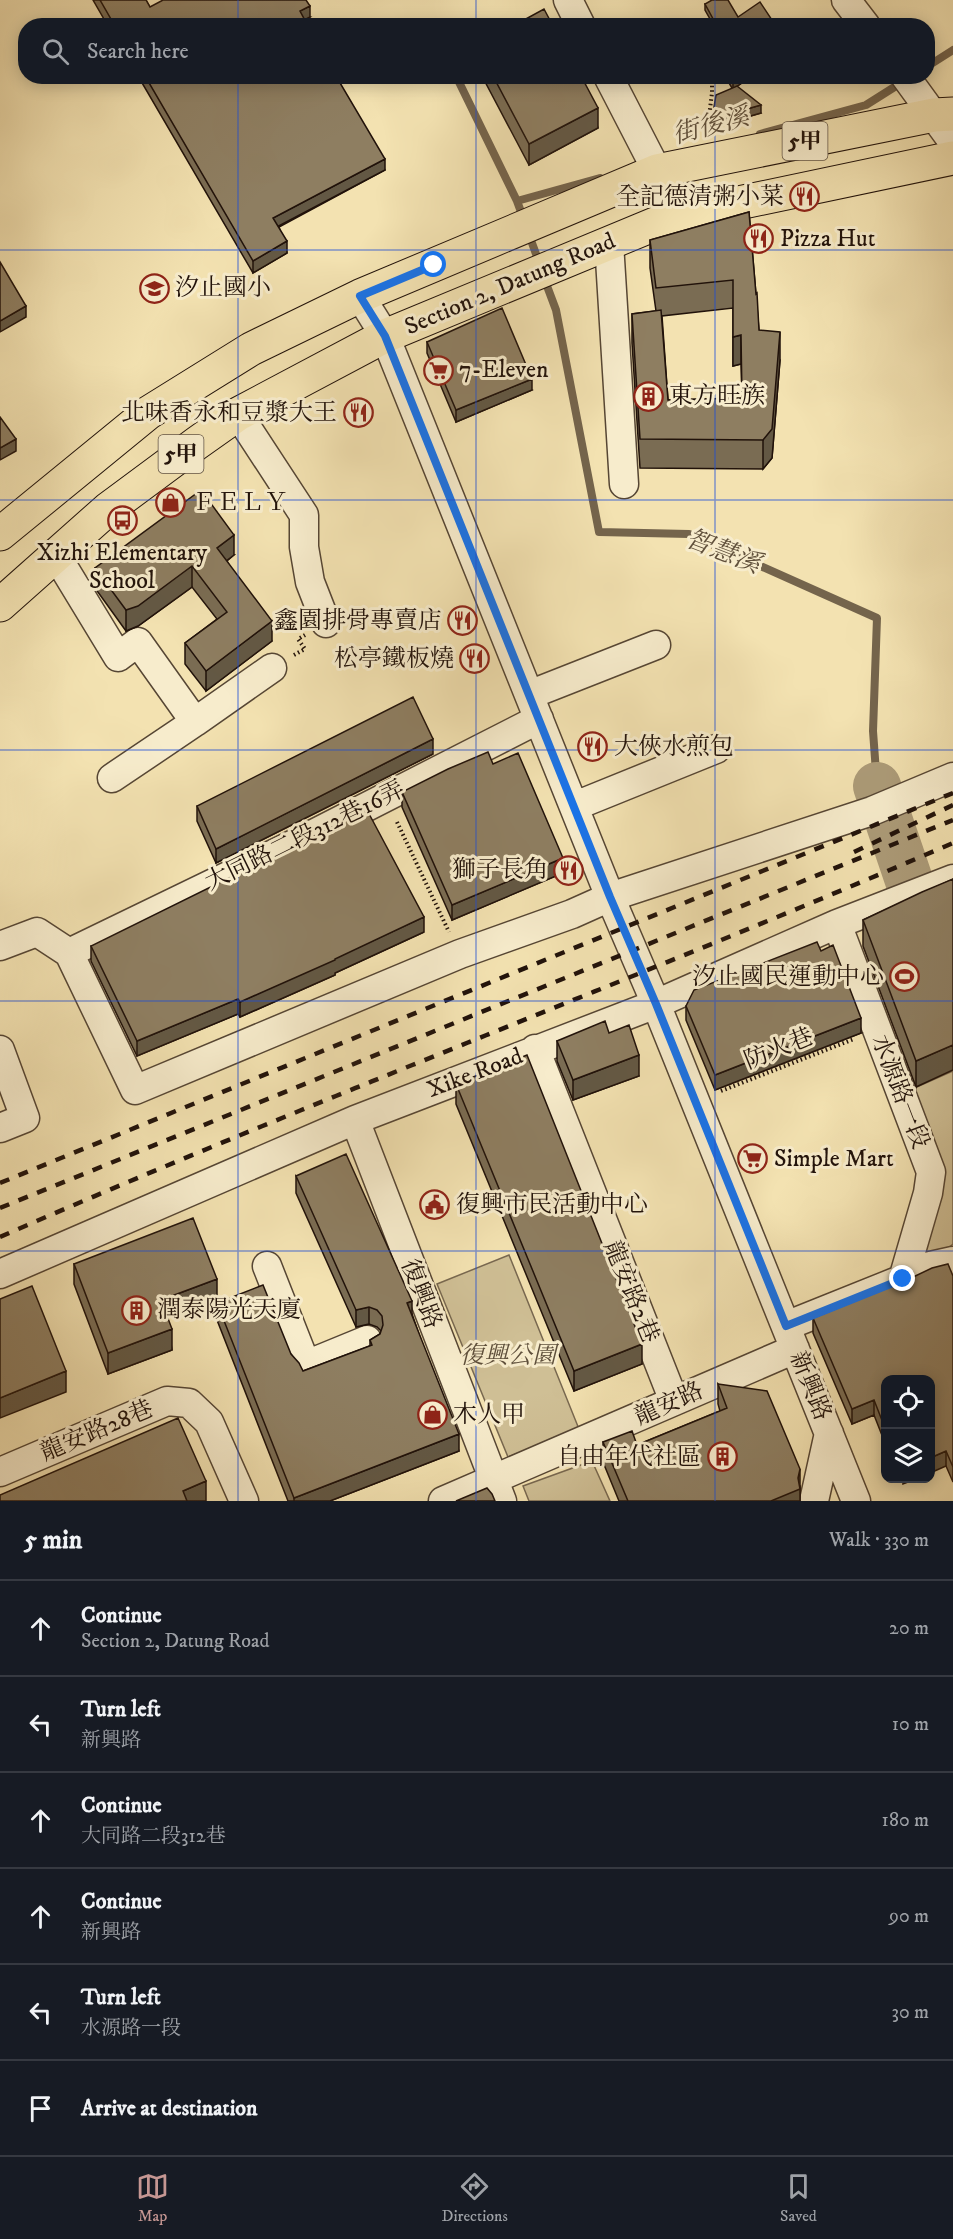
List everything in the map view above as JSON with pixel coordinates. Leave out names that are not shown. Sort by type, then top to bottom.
[{"type":"main road","name":"Section 2, Datung Road","points":[[0,534],[148,413],[251,349],[360,296],[617,188],[653,163],[944,115]]},
{"type":"main road","name":"Section 2, Datung Road","points":[[0,605],[108,509],[238,414],[385,336],[672,217],[953,158]]},
{"type":"street","points":[[568,0],[577,18]]},
{"type":"street","points":[[846,0],[860,18]]},
{"type":"street","points":[[612,84],[653,163],[672,217]]},
{"type":"street","points":[[911,84],[944,115],[953,142]]},
{"type":"street","points":[[608,243],[624,484]]},
{"type":"street","points":[[360,296],[385,336]]},
{"type":"street","name":"新興路","points":[[385,336],[856,1501]]},
{"type":"street","points":[[238,414],[304,515],[304,547],[310,582],[326,623]]},
{"type":"street","points":[[56,555],[118,657],[138,642],[195,722]]},
{"type":"street","name":"大同路二段312巷16弄","points":[[69,952],[284,849],[385,797],[534,707],[656,645]]},
{"type":"street","points":[[112,778],[272,668]]},
{"type":"street","points":[[575,806],[716,749]]},
{"type":"street","points":[[0,946],[37,932],[69,952],[135,1090],[460,954],[572,914],[610,897],[872,811],[953,777]]},
{"type":"street","name":"Xike Road","points":[[0,1274],[355,1120],[656,1004],[837,924],[953,879]]},
{"type":"street","name":"水源路一段","points":[[837,924],[932,1172],[903,1279]]},
{"type":"street","name":"龍安路2巷","points":[[535,1049],[674,1401]]},
{"type":"street","points":[[0,1050],[25,1118],[0,1128]]},
{"type":"street","name":"復興路","points":[[355,1120],[422,1319],[498,1491]]},
{"type":"street","points":[[790,1338],[926,1267],[953,1261]]},
{"type":"street","points":[[267,1266],[306,1365],[367,1340]]},
{"type":"street","name":"龍安路","points":[[443,1501],[498,1491],[674,1401],[790,1338]]},
{"type":"street","name":"龍安路28巷","points":[[0,1472],[167,1401],[189,1403],[209,1422],[244,1501]]},
{"type":"street","points":[[814,1501],[829,1433]]},
{"type":"path","points":[[707,138],[712,84]]},
{"type":"path","points":[[272,668],[305,649],[298,639],[326,623]]},
{"type":"path","points":[[385,797],[460,954]]},
{"type":"path","name":"防火巷","points":[[695,1102],[876,1030]]},
{"type":"green space","points":[[953,1071],[953,1244],[926,1267],[903,1279],[928,1193],[901,1094]]},
{"type":"green space","name":"復興公園","points":[[509,1255],[579,1429],[508,1457],[437,1284]]},
{"type":"green space","points":[[592,1461],[610,1501],[529,1501],[523,1486]]},
{"type":"building","points":[[100,0],[146,0],[150,7],[163,0],[306,0],[310,6],[300,11],[304,18],[110,18]]},
{"type":"building","points":[[712,0],[728,0],[738,17],[760,2],[771,18],[713,18],[705,4]]},
{"type":"building","points":[[544,9],[549,18],[528,18]]},
{"type":"building","points":[[150,84],[341,84],[385,159],[273,218],[287,241],[253,261]]},
{"type":"building","points":[[497,84],[585,84],[598,108],[529,144]]},
{"type":"building","points":[[737,86],[761,105],[712,119],[716,95]]},
{"type":"building","points":[[749,212],[759,330],[780,332],[772,429],[763,440],[640,439],[632,314],[661,310],[668,400],[742,398],[741,335],[733,337],[733,280],[656,288],[650,240]]},
{"type":"building","points":[[0,262],[26,306],[0,321]]},
{"type":"building","points":[[502,308],[532,379],[456,410],[427,342]]},
{"type":"building","points":[[0,417],[16,439],[0,448]]},
{"type":"building","points":[[201,490],[234,535],[217,548],[272,621],[206,671],[185,643],[227,612],[192,566],[138,606],[126,610],[95,568]]},
{"type":"building","points":[[413,697],[433,739],[216,849],[197,806]]},
{"type":"building","points":[[488,752],[493,764],[518,753],[563,858],[452,905],[402,792]]},
{"type":"building","points":[[367,810],[424,917],[240,1002],[238,999],[137,1041],[91,946]]},
{"type":"building","name":"汐止國民運動中心","points":[[953,879],[953,1045],[916,1061],[863,920]]},
{"type":"building","points":[[817,942],[821,951],[833,945],[861,1018],[715,1075],[686,1006],[694,990]]},
{"type":"building","points":[[605,1021],[609,1033],[629,1025],[639,1055],[573,1080],[557,1041]]},
{"type":"building","points":[[527,1055],[642,1344],[574,1371],[456,1084]]},
{"type":"building","points":[[346,1154],[412,1301],[407,1303],[459,1434],[294,1498],[217,1303],[263,1285],[291,1354],[303,1371],[372,1345],[370,1340],[380,1334],[383,1325],[382,1316],[377,1310],[369,1307],[356,1310],[296,1176]]},
{"type":"building","name":"潤泰陽光天廈","points":[[193,1218],[217,1279],[161,1300],[172,1329],[108,1353],[74,1264]]},
{"type":"building","points":[[948,1264],[953,1276],[953,1467],[946,1451],[935,1456],[935,1375],[881,1375],[881,1418],[874,1400],[852,1409],[813,1318],[932,1268]]},
{"type":"building","points":[[32,1286],[66,1371],[0,1398],[0,1299]]},
{"type":"building","name":"自由年代社區","points":[[718,1384],[767,1391],[800,1469],[798,1478],[800,1489],[771,1501],[628,1501],[603,1442],[632,1431],[637,1445],[727,1408]]},
{"type":"building","points":[[178,1418],[206,1481],[183,1491],[187,1501],[0,1501],[0,1495]]},
{"type":"building","points":[[487,1488],[495,1501],[456,1501]]},
{"type":"waterway","name":"街後溪","points":[[935,62],[953,50]]},
{"type":"waterway","name":"智慧溪","points":[[460,84],[524,220]]},
{"type":"waterway","name":"街後溪","points":[[760,134],[866,105],[899,84]]},
{"type":"waterway","name":"街後溪","points":[[517,201],[600,178]]},
{"type":"waterway","name":"智慧溪","points":[[528,232],[540,265]]},
{"type":"waterway","name":"智慧溪","points":[[544,278],[556,310],[599,532],[689,534],[877,618],[873,731],[877,786]]},
{"type":"waterway","name":"智慧溪","points":[[877,786],[917,904]]},
{"type":"railway","points":[[0,1183],[953,793]]},
{"type":"railway","points":[[854,852],[953,805]]},
{"type":"railway","points":[[0,1208],[953,820]]},
{"type":"railway","points":[[0,1237],[237,1136],[715,943],[953,843]]},
{"type":"place","name":"全記德清粥小菜","points":[[805,197]]},
{"type":"place","name":"Pizza Hut","points":[[759,239]]},
{"type":"place","name":"汐止國小","points":[[154,288]]},
{"type":"place","name":"7-Eleven","points":[[438,370]]},
{"type":"place","name":"東方旺族","points":[[648,396]]},
{"type":"place","name":"北味香永和豆漿大王","points":[[358,413]]},
{"type":"place","name":"ＦＥＬＹ","points":[[171,503]]},
{"type":"place","name":"Xizhi Elementary School","points":[[122,520]]},
{"type":"place","name":"鑫園排骨專賣店","points":[[463,621]]},
{"type":"place","name":"松亭鐵板燒","points":[[475,659]]},
{"type":"place","name":"大俠水煎包","points":[[593,747]]},
{"type":"place","name":"獅子長角","points":[[569,870]]},
{"type":"place","name":"汐止國民運動中心","points":[[905,977]]},
{"type":"place","name":"Simple Mart","points":[[753,1159]]},
{"type":"place","name":"復興市民活動中心","points":[[435,1205]]},
{"type":"place","name":"潤泰陽光天廈","points":[[136,1310]]},
{"type":"place","name":"木人甲","points":[[432,1415]]},
{"type":"place","name":"自由年代社區","points":[[722,1457]]},
{"type":"route","points":[[434,265],[360,296],[385,336],[610,897],[656,1004],[786,1326],[903,1279]]}]
